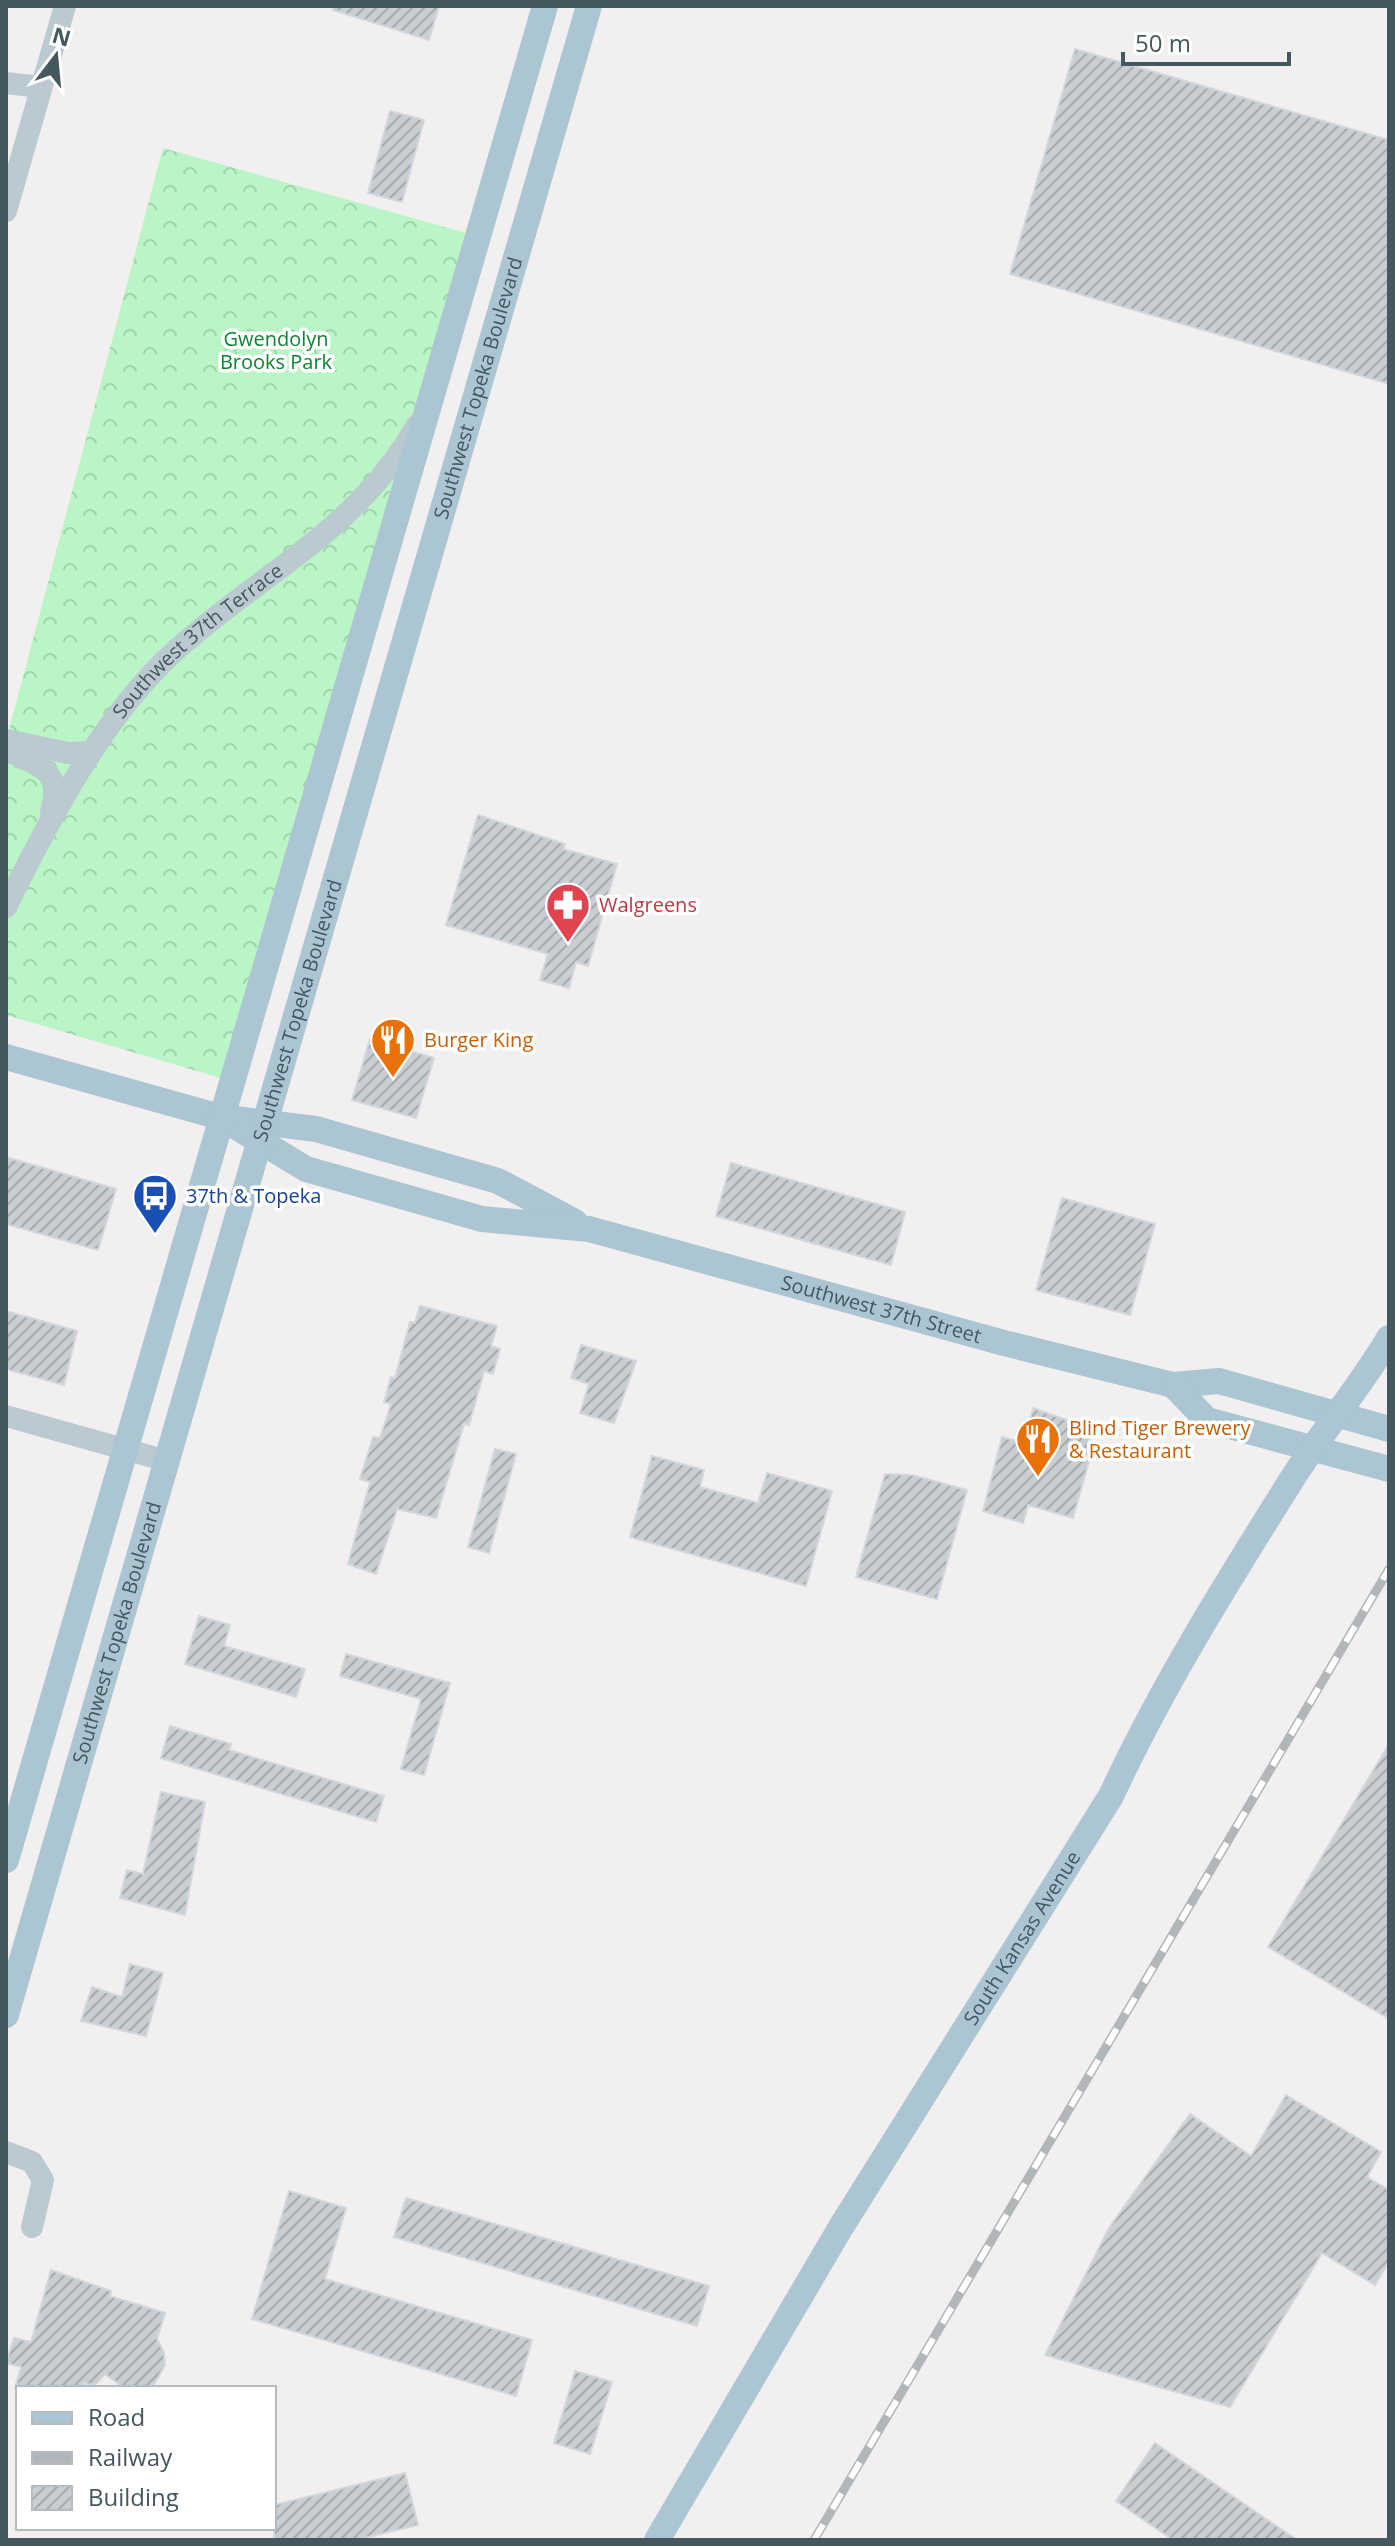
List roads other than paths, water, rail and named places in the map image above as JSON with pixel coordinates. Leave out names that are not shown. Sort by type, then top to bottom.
[{"type":"main road","name":"Southwest Topeka Boulevard","points":[[6,1860],[545,6]]},
{"type":"main road","name":"Southwest Topeka Boulevard","points":[[6,2015],[589,6]]},
{"type":"main road","name":"Southwest 37th Street","points":[[6,1057],[220,1117],[261,1132],[306,1169],[482,1219],[589,1229],[966,1333],[1173,1385],[1219,1381],[1389,1429]]},
{"type":"main road","name":"Southwest 37th Street","points":[[261,1132],[316,1129],[498,1181],[589,1229]]},
{"type":"main road","name":"South Kansas Avenue","points":[[657,2540],[841,2227],[1111,1796],[1143,1729],[1312,1450],[1389,1338]]},
{"type":"main road","points":[[1173,1385],[1207,1420],[1389,1469]]},
{"type":"street","points":[[6,211],[65,6]]},
{"type":"street","points":[[6,83],[41,87]]},
{"type":"street","name":"Southwest 37th Terrace","points":[[6,907],[91,752],[137,691],[175,651],[330,532],[399,456],[427,407]]},
{"type":"street","points":[[6,740],[68,753],[91,752]]},
{"type":"street","points":[[6,750],[41,766],[56,785],[45,837]]},
{"type":"street","points":[[6,1416],[167,1461]]},
{"type":"street","points":[[6,2152],[32,2162],[43,2180],[32,2227]]},
{"type":"railway","points":[[814,2540],[1389,1569]]},
{"type":"place","name":"Walgreens","points":[[568,944]]},
{"type":"place","name":"Burger King","points":[[393,1079]]},
{"type":"place","name":"37th & Topeka","points":[[155,1235]]},
{"type":"place","name":"Blind Tiger Brewery & Restaurant","points":[[1038,1478]]},
{"type":"park label","name":"Gwendolyn Brooks Park","points":[[276,350]]}]
